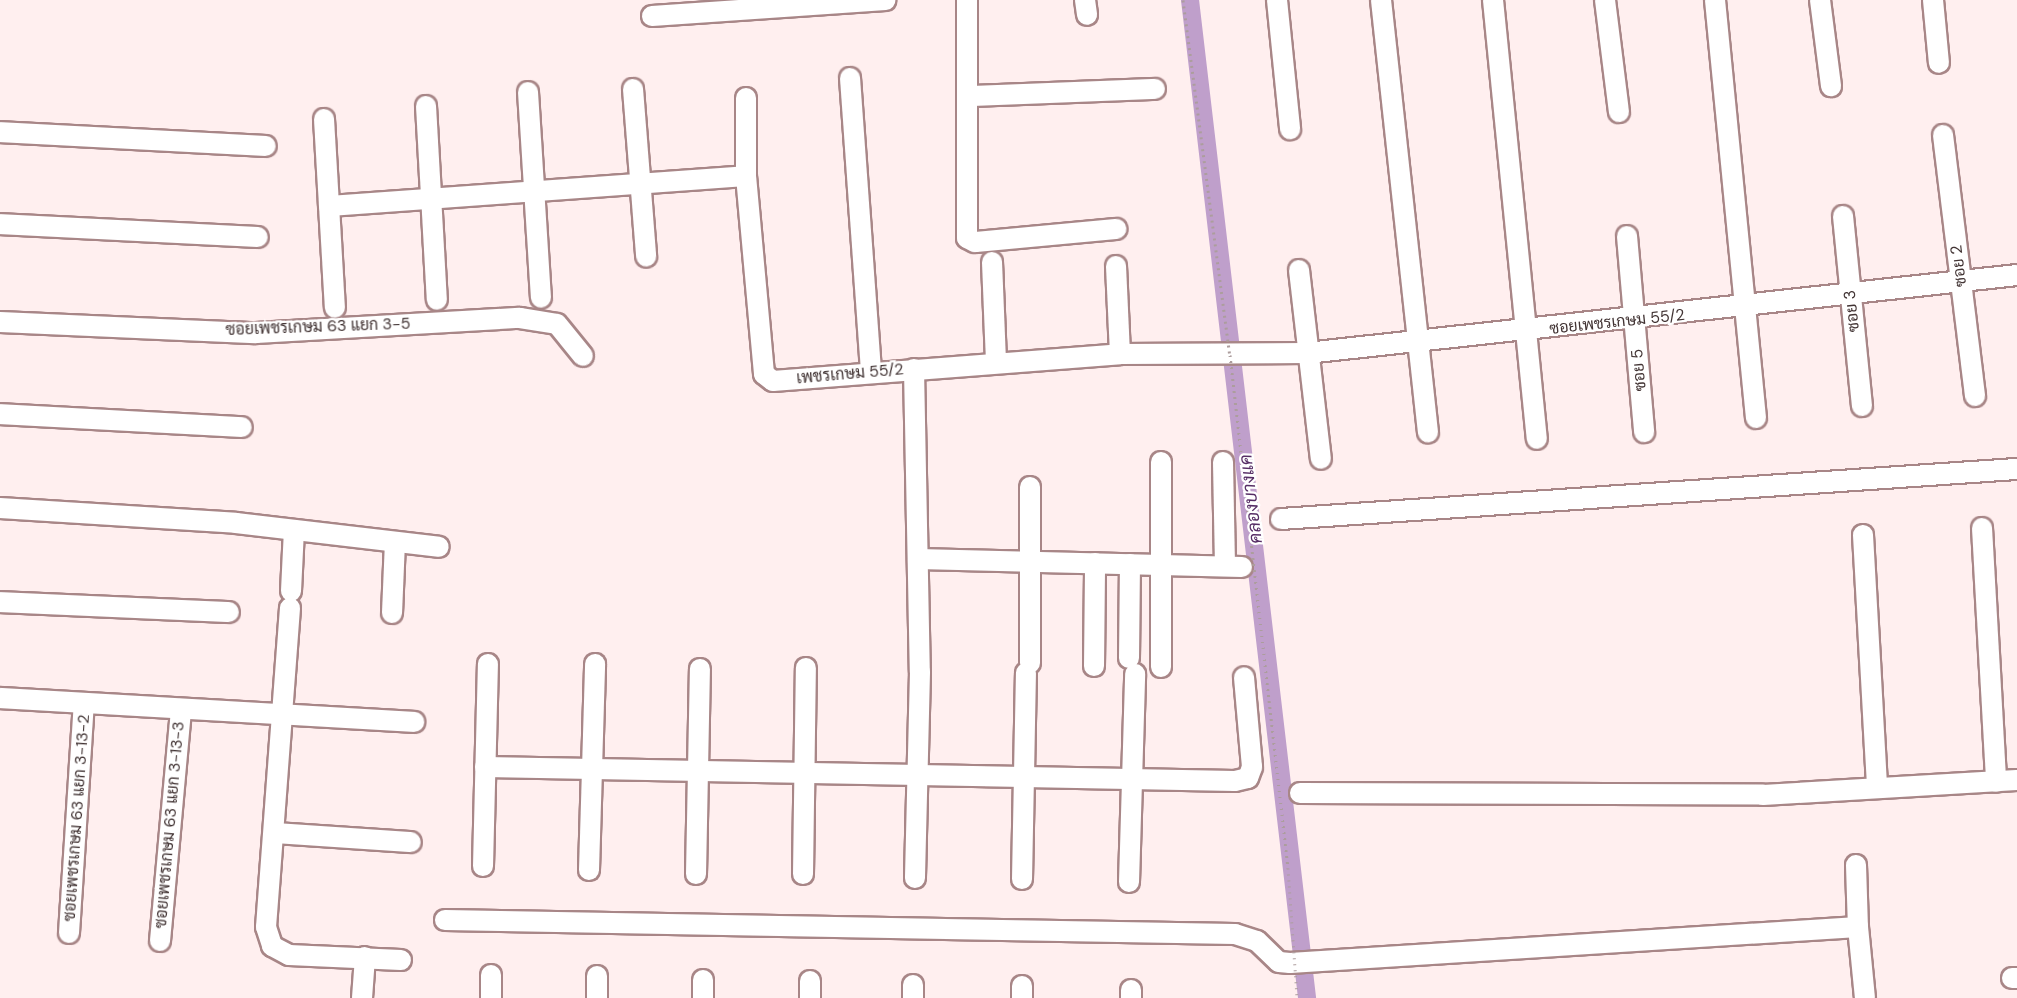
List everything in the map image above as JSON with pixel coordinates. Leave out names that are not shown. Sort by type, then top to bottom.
[{"type":"street","points":[[652,16],[885,0]]},
{"type":"street","points":[[966,0],[969,96],[967,238],[975,242],[1116,230]]},
{"type":"street","points":[[1277,0],[1290,129]]},
{"type":"street","points":[[1382,0],[1415,344],[1428,432]]},
{"type":"street","points":[[1493,0],[1537,440]]},
{"type":"street","points":[[1605,0],[1619,112]]},
{"type":"street","points":[[1715,0],[1756,418]]},
{"type":"street","points":[[1820,0],[1831,86]]},
{"type":"street","points":[[1933,0],[1939,63]]},
{"type":"street","points":[[850,78],[871,370]]},
{"type":"street","points":[[633,89],[646,256]]},
{"type":"street","points":[[969,96],[1155,89]]},
{"type":"street","points":[[528,92],[541,298]]},
{"type":"street","name":"เพชรเกษม 55/2","points":[[746,98],[746,176],[766,379],[1120,354],[1223,355]]},
{"type":"street","points":[[426,106],[437,300]]},
{"type":"street","points":[[324,119],[335,308]]},
{"type":"street","points":[[0,132],[266,146]]},
{"type":"street","name":"ซอย 2","points":[[1943,135],[1975,396]]},
{"type":"street","points":[[328,206],[746,176]]},
{"type":"street","name":"ซอย 3","points":[[1843,216],[1862,406]]},
{"type":"street","points":[[0,224],[258,237]]},
{"type":"street","name":"ซอย 5","points":[[1627,236],[1644,432]]},
{"type":"street","points":[[992,262],[996,362]]},
{"type":"street","points":[[1116,266],[1120,354]]},
{"type":"street","points":[[1299,270],[1321,459]]},
{"type":"street","name":"ซอยเพชรเกษม 55/2","points":[[1223,355],[1308,353],[1415,344],[1634,321],[2017,275]]},
{"type":"street","name":"ซอยเพชรเกษม 63 แยก 3-5","points":[[0,322],[256,333],[520,318],[558,324],[583,356]]},
{"type":"street","points":[[914,369],[918,560],[915,878]]},
{"type":"street","points":[[0,414],[242,427]]},
{"type":"street","points":[[1161,462],[1161,667]]},
{"type":"street","points":[[918,560],[1234,567],[1223,462]]},
{"type":"street","points":[[1281,519],[2017,469]]},
{"type":"street","points":[[1022,879],[1031,561],[1030,487]]},
{"type":"street","points":[[0,508],[294,530],[440,547]]},
{"type":"street","points":[[1982,528],[1996,782]]},
{"type":"street","points":[[294,530],[283,715],[266,927],[272,946],[289,955],[401,960]]},
{"type":"street","points":[[1863,535],[1877,788]]},
{"type":"street","points":[[392,613],[395,542]]},
{"type":"street","points":[[1094,666],[1095,563]]},
{"type":"street","points":[[1129,882],[1132,666],[1130,564]]},
{"type":"street","points":[[0,602],[229,612]]},
{"type":"street","points":[[483,866],[488,664]]},
{"type":"street","points":[[589,870],[595,664]]},
{"type":"street","points":[[803,874],[806,668]]},
{"type":"street","points":[[696,874],[700,669]]},
{"type":"street","points":[[485,767],[917,776],[1248,778],[1252,767],[1244,677]]},
{"type":"street","points":[[0,698],[414,722]]},
{"type":"street","name":"ซอยเพชรเกษม 63 แยก 3-13-2","points":[[69,933],[84,703]]},
{"type":"street","name":"ซอยเพชรเกษม 63 แยก 3-13-3","points":[[159,941],[181,709]]},
{"type":"street","points":[[1300,793],[1763,795],[2017,780]]},
{"type":"street","points":[[274,833],[411,843]]},
{"type":"street","points":[[1856,865],[1858,927],[1865,998]]},
{"type":"street","points":[[445,920],[1235,934],[1257,941],[1279,962],[1295,963],[1858,927]]},
{"type":"street","points":[[362,998],[365,957]]},
{"type":"street","points":[[491,975],[491,998]]},
{"type":"street","points":[[597,976],[597,998]]},
{"type":"path","points":[[1183,0],[1223,355],[1288,868],[1297,998]]},
{"type":"waterway","name":"คลองบางแค","points":[[1190,0],[1307,998]]}]
